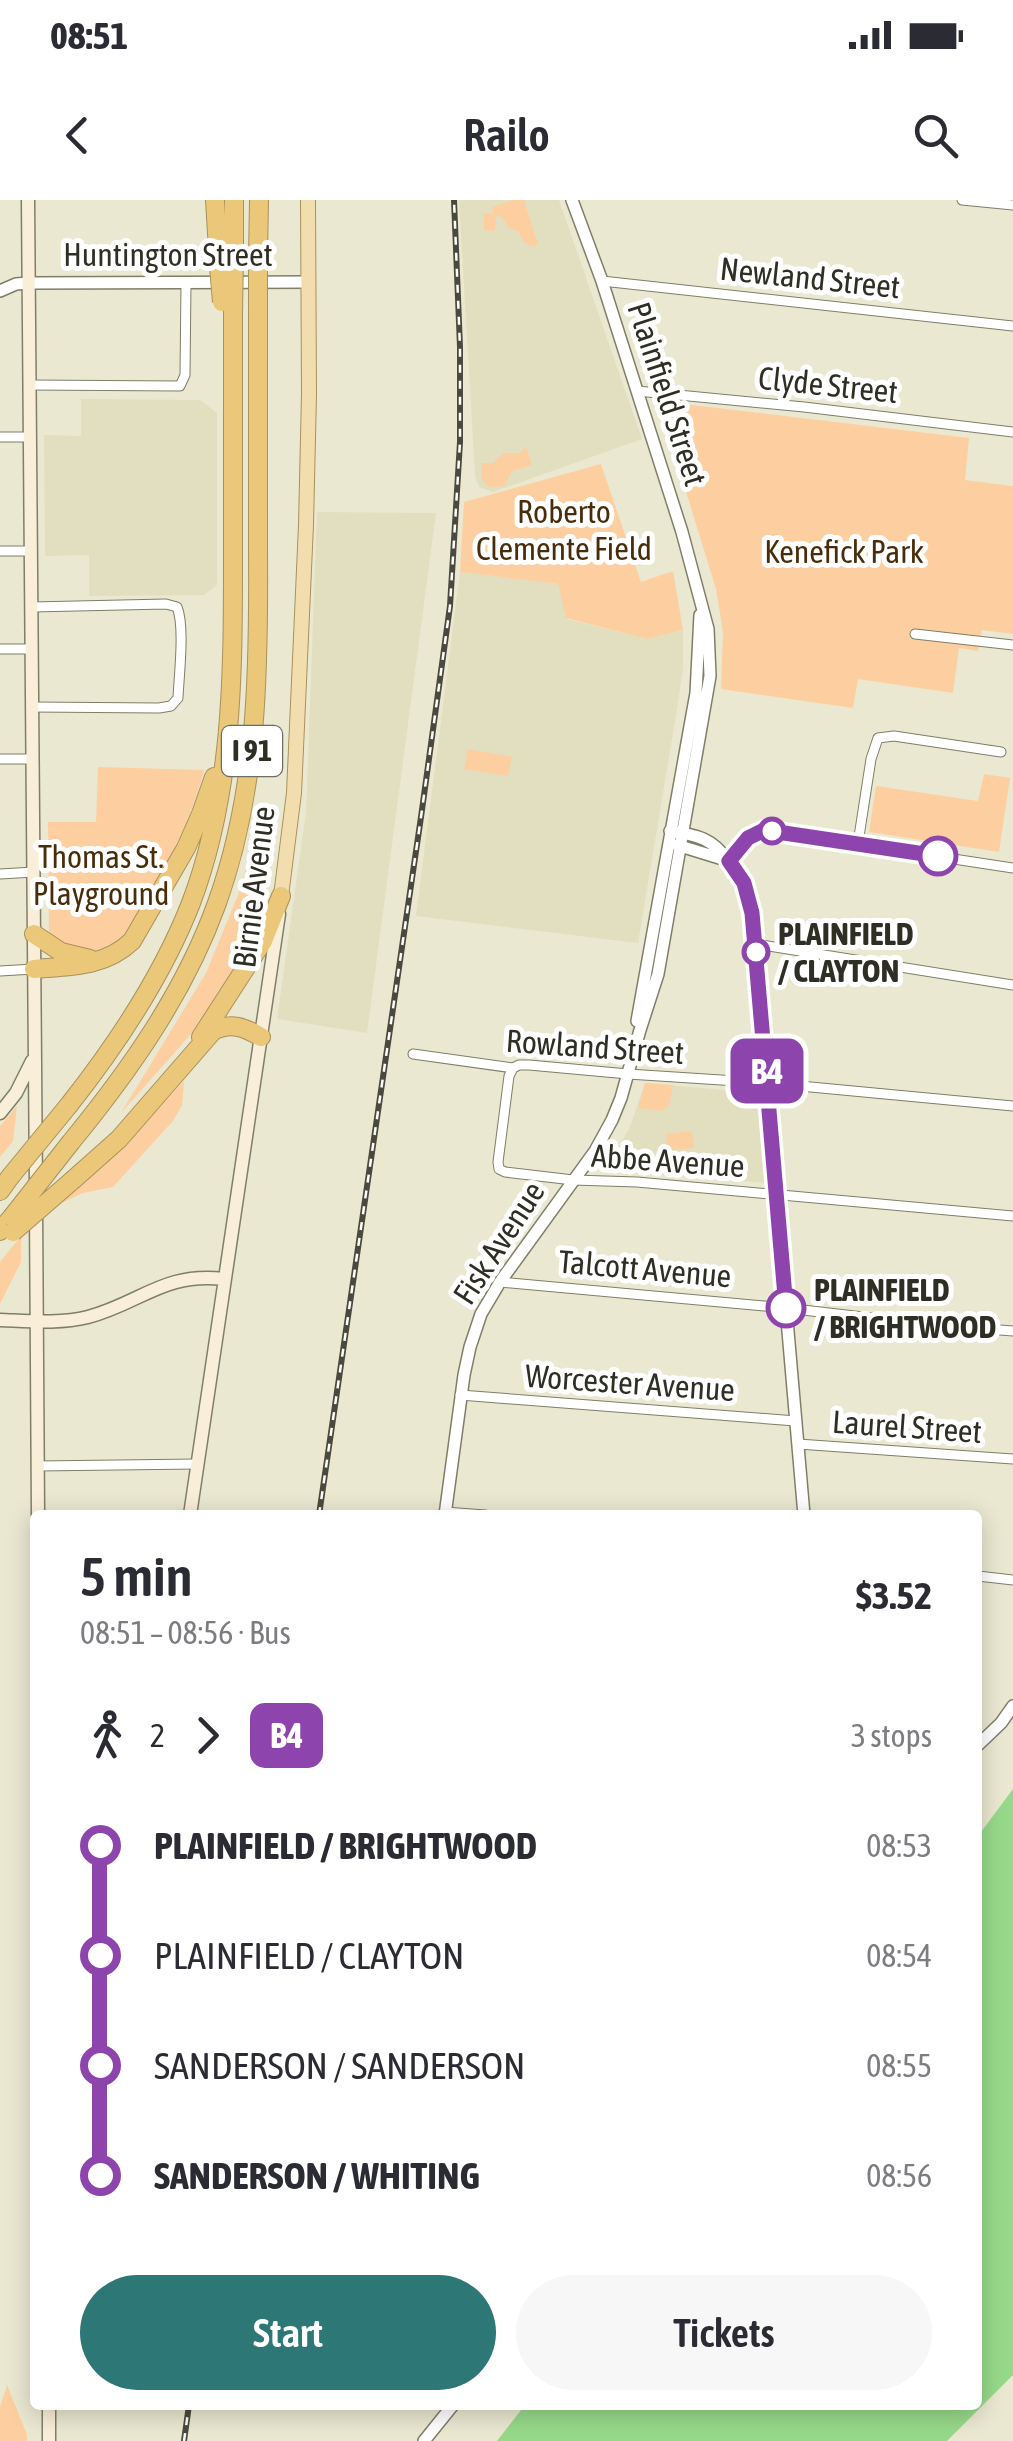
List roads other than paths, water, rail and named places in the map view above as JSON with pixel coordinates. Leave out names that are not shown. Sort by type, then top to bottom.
[{"type":"highway","points":[[215,200],[226,263]]},
{"type":"highway","name":"I 91","points":[[5,1184],[100,1065],[135,1012],[180,930],[210,840],[223,781],[230,718],[234,624],[233,418],[226,263],[234,200]]},
{"type":"highway","name":"I 91","points":[[6,1231],[142,1048],[183,980],[216,907],[239,830],[248,783],[257,688],[259,200]]},
{"type":"highway","points":[[34,968],[72,967],[100,961],[116,954],[136,936],[179,862],[206,803],[230,718]]},
{"type":"highway","points":[[172,1078],[263,941],[282,896]]},
{"type":"highway","points":[[34,934],[66,954],[100,961]]},
{"type":"highway","points":[[6,1231],[119,1139],[216,1029],[237,1026],[261,1037]]},
{"type":"main road","points":[[28,200],[38,1510]]},
{"type":"main road","name":"Birnie Avenue","points":[[191,1510],[294,793],[305,542],[308,200]]},
{"type":"main road","points":[[0,1113],[22,1084],[35,1054]]},
{"type":"main road","points":[[0,1320],[78,1319],[162,1284],[202,1277],[224,1279]]},
{"type":"main road","points":[[49,2410],[49,2441]]},
{"type":"street","name":"Plainfield Street","points":[[572,200],[602,281],[682,532],[710,645],[710,676],[700,705],[675,838]]},
{"type":"street","points":[[962,200],[1013,204]]},
{"type":"street","name":"Newland Street","points":[[602,281],[1013,326]]},
{"type":"street","name":"Huntington Street","points":[[0,290],[28,282],[308,282]]},
{"type":"street","points":[[29,385],[180,386],[185,375],[186,282]]},
{"type":"street","name":"Clyde Street","points":[[637,391],[1013,432]]},
{"type":"street","points":[[0,437],[30,437]]},
{"type":"street","points":[[0,551],[31,550]]},
{"type":"street","points":[[32,607],[166,604],[180,612],[176,703],[32,707]]},
{"type":"street","points":[[915,634],[1013,645]]},
{"type":"street","points":[[0,649],[32,649]]},
{"type":"street","points":[[858,843],[871,758],[880,737],[1000,752]]},
{"type":"street","points":[[0,759],[33,759]]},
{"type":"street","points":[[729,861],[748,838],[764,830],[1013,868]]},
{"type":"street","points":[[675,838],[729,861],[748,894],[756,944],[804,1510]]},
{"type":"street","name":"Fisk Avenue","points":[[446,1510],[460,1395],[474,1333],[500,1282],[602,1140],[628,1074],[675,838]]},
{"type":"street","points":[[0,874],[34,872]]},
{"type":"street","points":[[756,944],[1013,985]]},
{"type":"street","points":[[0,971],[34,968]]},
{"type":"street","name":"Rowland Street","points":[[413,1054],[513,1068],[529,1065],[768,1083],[1013,1106]]},
{"type":"street","name":"Abbe Avenue","points":[[513,1068],[498,1162],[500,1169],[510,1173],[1013,1216]]},
{"type":"street","name":"Talcott Avenue","points":[[500,1282],[1013,1332]]},
{"type":"street","name":"Worcester Avenue","points":[[460,1395],[796,1421]]},
{"type":"street","name":"Laurel Street","points":[[798,1444],[1013,1460]]},
{"type":"street","points":[[37,1466],[197,1464]]},
{"type":"street","points":[[982,1576],[1013,1580]]},
{"type":"street","points":[[982,1742],[1013,1706]]},
{"type":"street","points":[[424,2441],[449,2410]]},
{"type":"railway","points":[[320,1510],[450,606],[460,442],[454,200]]},
{"type":"railway","points":[[184,2441],[188,2410]]},
{"type":"place","name":"PLAINFIELD / CLAYTON","points":[[756,952]]},
{"type":"place","name":"PLAINFIELD / BRIGHTWOOD","points":[[786,1308]]},
{"type":"park label","name":"Roberto Clemente Field","points":[[564,530]]},
{"type":"park label","name":"Kenefick Park","points":[[844,552]]},
{"type":"park label","name":"Thomas St. Playground","points":[[101,876]]}]
